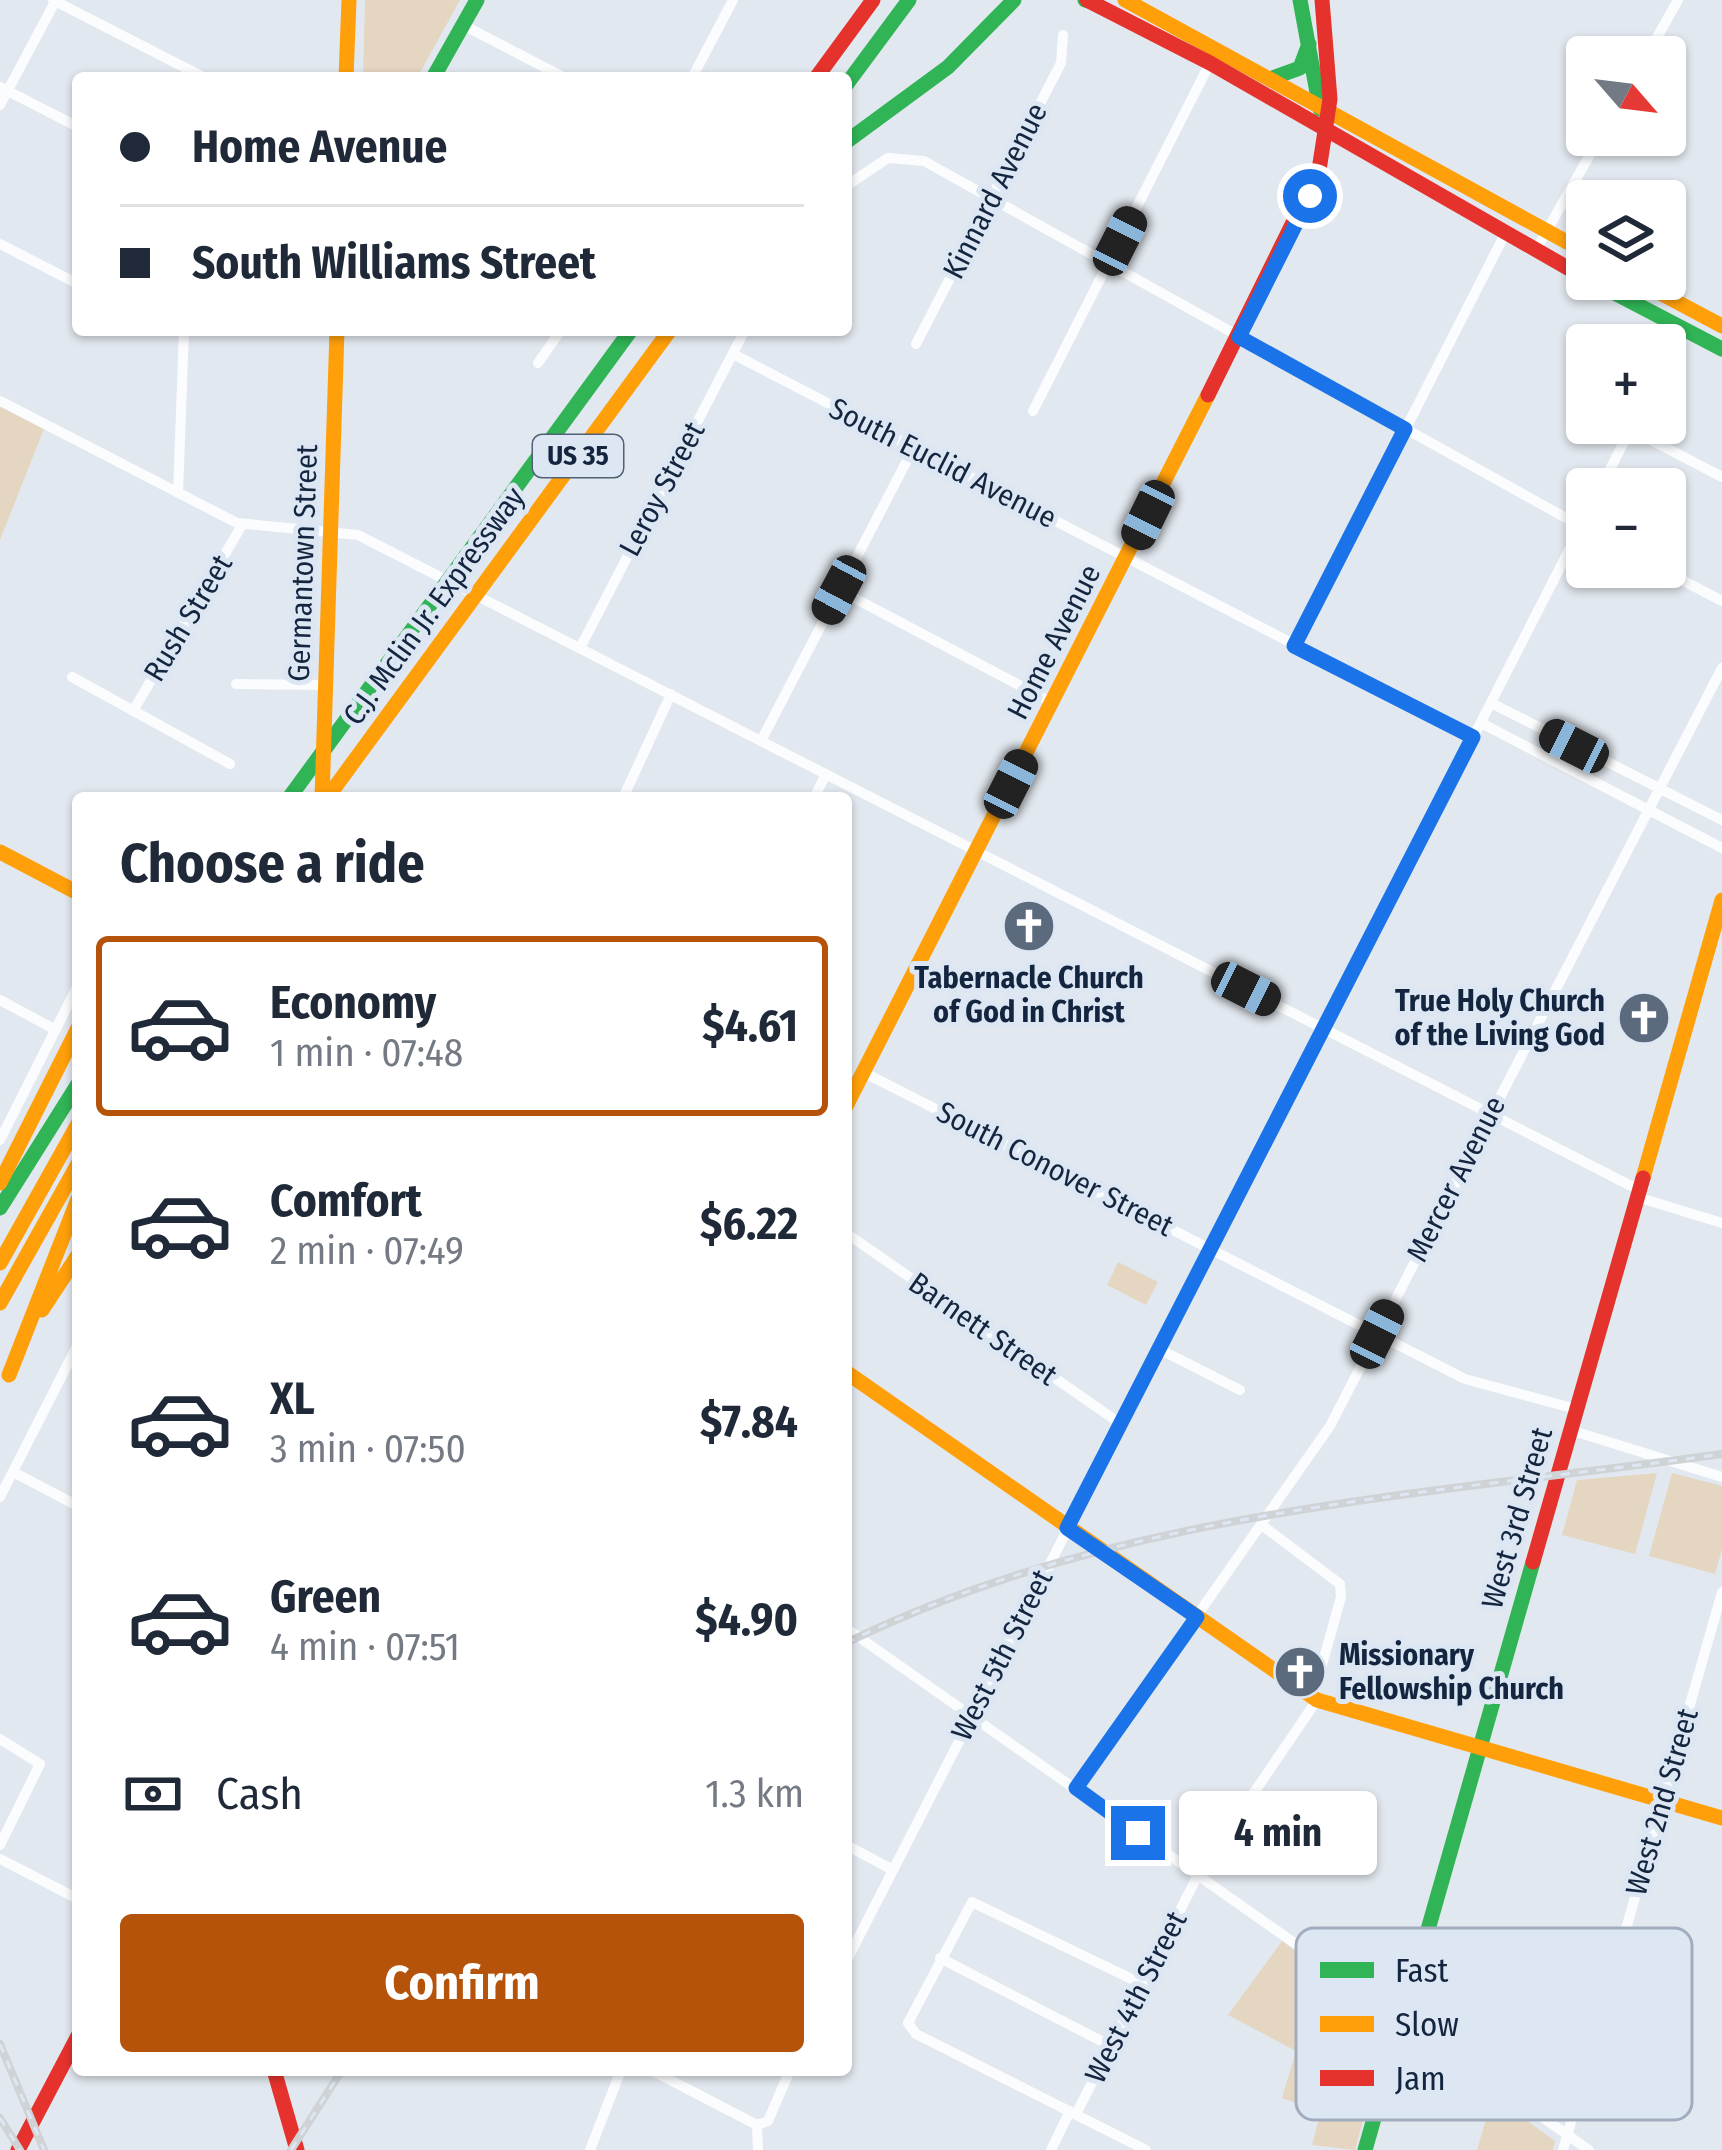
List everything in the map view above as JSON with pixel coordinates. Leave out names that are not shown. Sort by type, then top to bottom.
[{"type":"main road","points":[[346,72],[349,0]]},
{"type":"main road","points":[[436,72],[477,0]]},
{"type":"main road","points":[[820,72],[873,0]]},
{"type":"main road","points":[[852,77],[909,0]]},
{"type":"main road","points":[[1087,0],[1210,63],[1566,267]]},
{"type":"main road","points":[[1125,0],[1566,241]]},
{"type":"main road","points":[[1300,0],[1328,133]]},
{"type":"main road","points":[[1322,0],[1334,80],[1324,108]]},
{"type":"main road","points":[[852,138],[948,68],[1008,4]]},
{"type":"main road","points":[[1272,77],[1289,76],[1300,68],[1310,41]]},
{"type":"main road","name":"Home Avenue","points":[[852,1094],[1310,196],[1328,133]]},
{"type":"main road","points":[[1625,300],[1668,324]]},
{"type":"main road","points":[[1673,300],[1722,326]]},
{"type":"main road","points":[[1686,333],[1722,350]]},
{"type":"main road","name":"Germantown Street","points":[[325,792],[337,336]]},
{"type":"main road","name":"C.J. Mclin Jr. Expressway","points":[[293,792],[627,336]]},
{"type":"main road","name":"C.J. Mclin Jr. Expressway","points":[[330,792],[666,336]]},
{"type":"main road","points":[[0,852],[72,890]]},
{"type":"main road","name":"West 3rd Street","points":[[1429,1928],[1722,900]]},
{"type":"main road","points":[[0,1183],[72,1040]]},
{"type":"main road","points":[[0,1208],[72,1094]]},
{"type":"main road","points":[[0,1263],[72,1135]]},
{"type":"main road","points":[[0,1304],[72,1175]]},
{"type":"main road","points":[[9,1375],[72,1213]]},
{"type":"main road","points":[[0,1395],[48,1297],[72,1263]]},
{"type":"main road","points":[[852,1376],[1315,1699],[1722,1818]]},
{"type":"main road","points":[[18,2150],[72,2047]]},
{"type":"main road","points":[[276,2076],[298,2150]]},
{"type":"main road","name":"West 3rd Street","points":[[1365,2150],[1374,2120]]},
{"type":"street","points":[[0,105],[4,89],[55,0],[193,72]]},
{"type":"street","points":[[338,0],[349,0]]},
{"type":"street","points":[[695,72],[733,0]]},
{"type":"street","points":[[1658,36],[1678,0]]},
{"type":"street","points":[[463,25],[553,72]]},
{"type":"street","name":"Kinnard Avenue","points":[[916,344],[1061,63],[1063,35]]},
{"type":"street","points":[[1033,411],[1210,63]]},
{"type":"street","points":[[4,89],[72,124]]},
{"type":"street","points":[[852,181],[875,163],[898,156],[923,161],[1566,514]]},
{"type":"street","points":[[1536,250],[1589,156]]},
{"type":"street","points":[[1294,646],[1506,232]]},
{"type":"street","points":[[0,244],[72,281]]},
{"type":"street","points":[[178,493],[184,336]]},
{"type":"street","points":[[538,363],[557,336]]},
{"type":"street","name":"Leroy Street","points":[[580,648],[743,336]]},
{"type":"street","name":"South Euclid Avenue","points":[[733,354],[1473,737]]},
{"type":"street","points":[[0,401],[242,524],[331,528],[358,535],[1638,1193],[1722,1223]]},
{"type":"street","points":[[1664,444],[1722,477]]},
{"type":"street","points":[[761,741],[913,449]]},
{"type":"street","name":"Rush Street","points":[[133,711],[242,524]]},
{"type":"street","name":"West 5th Street","points":[[852,1950],[1566,560]]},
{"type":"street","points":[[1686,582],[1722,601]]},
{"type":"street","points":[[839,590],[1052,703]]},
{"type":"street","name":"Mercer Avenue","points":[[1076,1788],[1330,1426],[1722,668]]},
{"type":"street","points":[[72,677],[230,764]]},
{"type":"street","points":[[236,684],[327,685]]},
{"type":"street","points":[[626,792],[670,694]]},
{"type":"street","points":[[1491,703],[1722,820]]},
{"type":"street","points":[[1480,723],[1722,848]]},
{"type":"street","points":[[817,792],[826,774]]},
{"type":"street","points":[[2,1130],[72,996]]},
{"type":"street","points":[[0,1000],[54,1029]]},
{"type":"street","name":"South Conover Street","points":[[863,1072],[1465,1379],[1576,1409]]},
{"type":"street","name":"Barnett Street","points":[[852,1237],[1121,1424]]},
{"type":"street","points":[[1160,1349],[1240,1390]]},
{"type":"street","points":[[0,1497],[72,1356]]},
{"type":"street","points":[[1570,1430],[1722,1477]]},
{"type":"street","points":[[13,1472],[72,1503]]},
{"type":"street","name":"West 4th Street","points":[[1051,2150],[1111,2046],[1198,1875],[1315,1699],[1342,1591],[1336,1580],[1263,1526]]},
{"type":"street","name":"West 2nd Street","points":[[1626,1928],[1722,1592]]},
{"type":"street","points":[[852,1632],[1296,1943]]},
{"type":"street","points":[[0,1738],[40,1764],[0,1845]]},
{"type":"street","points":[[852,1848],[893,1870]]},
{"type":"street","points":[[0,1859],[72,1896]]},
{"type":"street","points":[[1142,1984],[977,1902],[968,1904],[910,2017],[912,2031],[1146,2150]]},
{"type":"street","points":[[940,1958],[1111,2046]]},
{"type":"street","points":[[590,2150],[619,2076]]},
{"type":"street","points":[[663,2076],[757,2125],[768,2121],[787,2076]]},
{"type":"street","points":[[1548,2120],[1589,2150]]},
{"type":"street","name":"West 2nd Street","points":[[1563,2150],[1572,2120]]},
{"type":"street","points":[[757,2125],[758,2150]]},
{"type":"shaded area","points":[[365,0],[460,0],[420,72],[363,72]]},
{"type":"shaded area","points":[[0,401],[46,424],[0,540]]},
{"type":"shaded area","points":[[1118,1262],[1158,1282],[1146,1305],[1107,1285]]},
{"type":"shaded area","points":[[1657,1473],[1635,1554],[1562,1535],[1577,1480]]},
{"type":"shaded area","points":[[1672,1473],[1722,1486],[1722,1549],[1715,1574],[1649,1556]]},
{"type":"shaded area","points":[[1282,1941],[1296,1951],[1296,2051],[1228,2015]]},
{"type":"shaded area","points":[[1296,2051],[1296,2103],[1282,2098]]},
{"type":"shaded area","points":[[1319,2120],[1363,2120],[1355,2150],[1312,2145]]},
{"type":"shaded area","points":[[1486,2120],[1526,2120],[1555,2141],[1553,2150],[1477,2150]]},
{"type":"railway","points":[[852,1640],[949,1598],[1056,1563],[1165,1536],[1387,1497],[1722,1454]]},
{"type":"railway","points":[[0,2044],[44,2150]]},
{"type":"railway","points":[[291,2150],[338,2076]]},
{"type":"railway","points":[[0,2118],[20,2150]]},
{"type":"traffic: fast","points":[[436,72],[477,0]]},
{"type":"traffic: fast","points":[[852,77],[909,0]]},
{"type":"traffic: fast","points":[[852,138],[948,67],[1014,0]]},
{"type":"traffic: fast","points":[[1300,0],[1320,109]]},
{"type":"traffic: fast","points":[[1275,77],[1300,68],[1309,44]]},
{"type":"traffic: fast","points":[[1628,300],[1722,349]]},
{"type":"traffic: fast","points":[[293,792],[627,336]]},
{"type":"traffic: fast","points":[[0,1208],[72,1094]]},
{"type":"traffic: fast","points":[[1428,1928],[1533,1562]]},
{"type":"traffic: fast","points":[[1365,2150],[1374,2120]]},
{"type":"traffic: slow","points":[[346,72],[349,0]]},
{"type":"traffic: slow","points":[[1125,0],[1566,242]]},
{"type":"traffic: slow","points":[[1673,300],[1722,326]]},
{"type":"traffic: slow","points":[[322,792],[337,336]]},
{"type":"traffic: slow","points":[[331,792],[666,336]]},
{"type":"traffic: slow","points":[[852,1094],[1208,395]]},
{"type":"traffic: slow","points":[[0,852],[72,890]]},
{"type":"traffic: slow","points":[[1643,1178],[1722,900]]},
{"type":"traffic: slow","points":[[0,1183],[72,1040]]},
{"type":"traffic: slow","points":[[0,1263],[72,1135]]},
{"type":"traffic: slow","points":[[0,1303],[72,1175]]},
{"type":"traffic: slow","points":[[9,1375],[72,1214]]},
{"type":"traffic: slow","points":[[42,1310],[72,1264]]},
{"type":"traffic: slow","points":[[852,1376],[1317,1700],[1722,1818]]},
{"type":"traffic: jam","points":[[820,72],[873,0]]},
{"type":"traffic: jam","points":[[1087,0],[1210,63],[1566,267]]},
{"type":"traffic: jam","points":[[1208,395],[1319,170],[1330,99],[1322,0]]},
{"type":"traffic: jam","points":[[1533,1562],[1643,1178]]},
{"type":"traffic: jam","points":[[18,2150],[72,2047]]},
{"type":"traffic: jam","points":[[276,2076],[297,2150]]},
{"type":"place","name":"Tabernacle Church of God in Christ","points":[[1029,926]]},
{"type":"place","name":"True Holy Church of the Living God","points":[[1644,1018]]},
{"type":"place","name":"Missionary Fellowship Church","points":[[1300,1672]]},
{"type":"route","points":[[1138,1833],[1076,1788],[1197,1617],[1067,1528],[1473,737],[1294,646],[1405,429],[1239,337],[1310,196]]}]
